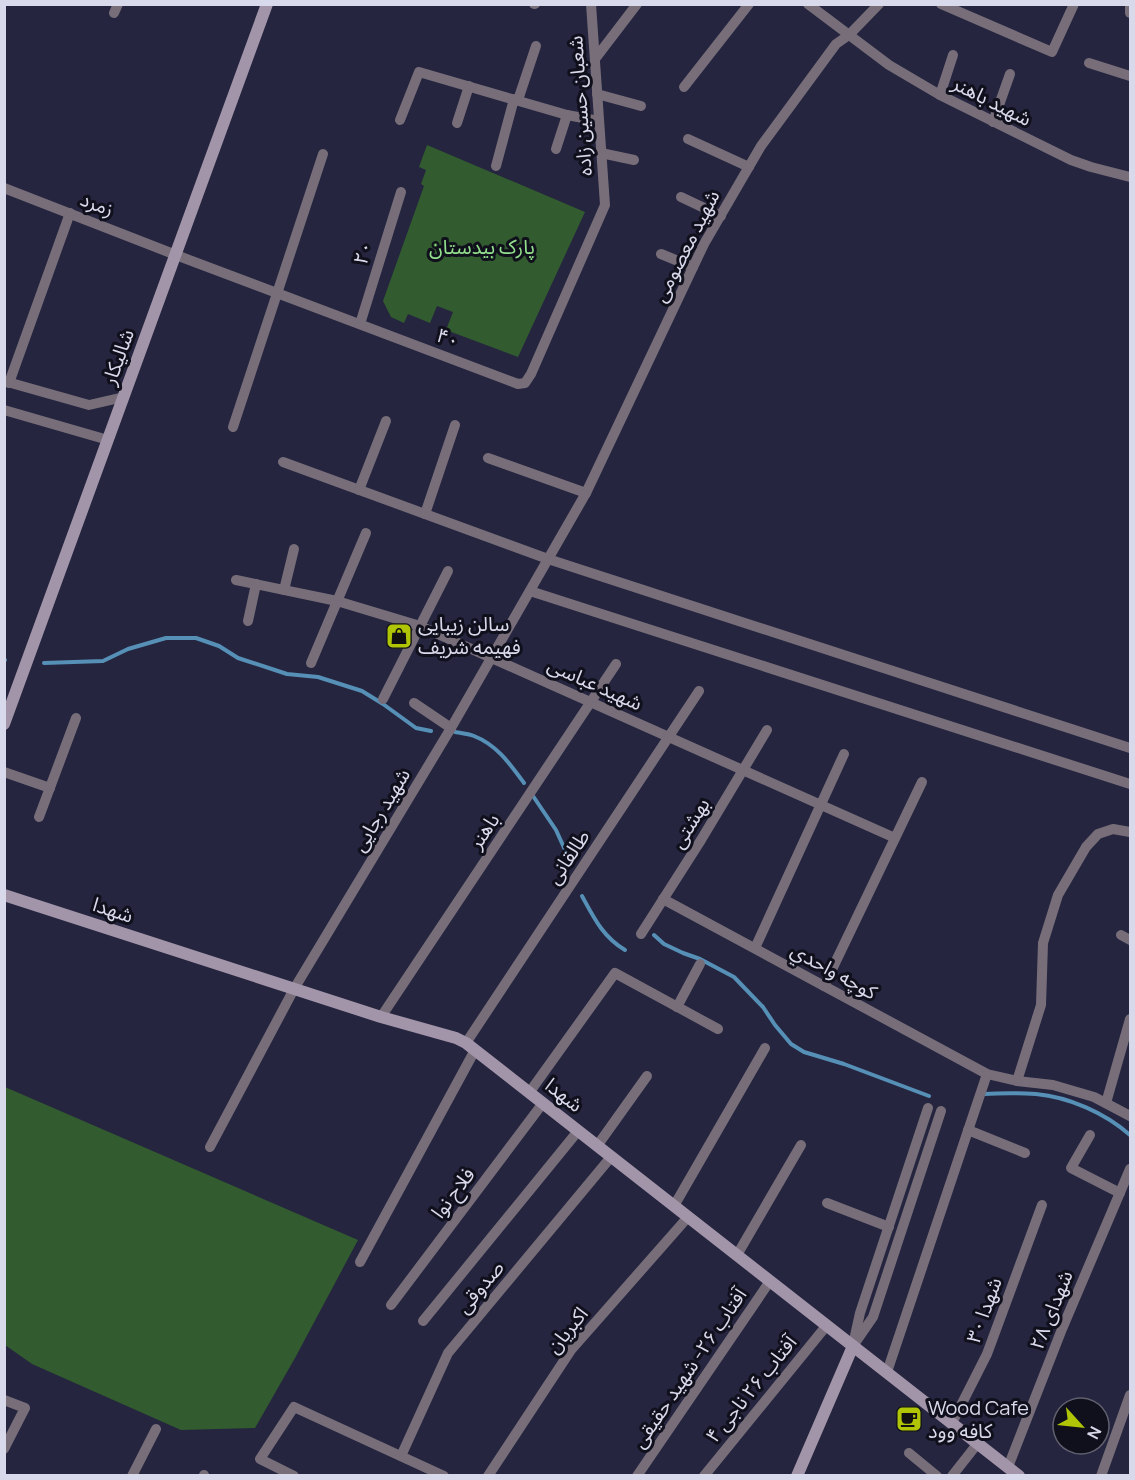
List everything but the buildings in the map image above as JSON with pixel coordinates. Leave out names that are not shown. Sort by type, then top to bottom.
[{"type":"main road","name":"شالیکار","points":[[4,723],[267,4]]},
{"type":"main road","name":"شهدا","points":[[4,895],[381,1017],[456,1038],[543,1103],[1019,1476]]},
{"type":"main road","points":[[797,1476],[853,1346]]},
{"type":"street","name":"شعبان حسین زاده","points":[[591,4],[605,205]]},
{"type":"street","points":[[595,59],[638,4]]},
{"type":"street","points":[[684,87],[749,4]]},
{"type":"street","name":"شهید باهنر","points":[[808,4],[889,65],[940,95],[1071,160],[1131,177]]},
{"type":"street","name":"شهید معصومی","points":[[586,493],[693,267],[761,146],[836,44],[849,35],[879,4]]},
{"type":"street","points":[[941,4],[1052,52],[1074,4]]},
{"type":"street","points":[[1130,4],[1131,13]]},
{"type":"street","points":[[496,166],[516,100],[536,46]]},
{"type":"street","points":[[940,95],[953,55]]},
{"type":"street","points":[[1089,63],[1131,76]]},
{"type":"street","points":[[400,120],[419,72],[567,115],[599,122]]},
{"type":"street","points":[[993,122],[1010,74]]},
{"type":"street","points":[[457,123],[469,86]]},
{"type":"street","points":[[597,94],[641,106]]},
{"type":"street","points":[[556,149],[567,115]]},
{"type":"street","points":[[688,139],[749,167]]},
{"type":"street","points":[[601,153],[634,160]]},
{"type":"street","points":[[233,427],[323,154]]},
{"type":"street","name":"زمرد","points":[[4,188],[176,255]]},
{"type":"street","name":"۲۰","points":[[360,324],[401,192]]},
{"type":"street","points":[[681,197],[721,216]]},
{"type":"street","name":"۴۰","points":[[176,255],[519,384],[525,383],[531,374],[605,205]]},
{"type":"street","points":[[70,213],[7,382],[89,405],[124,397]]},
{"type":"street","points":[[661,254],[693,267]]},
{"type":"street","points":[[4,410],[108,440]]},
{"type":"street","points":[[359,490],[386,421]]},
{"type":"street","points":[[425,514],[455,425]]},
{"type":"street","points":[[488,458],[586,493]]},
{"type":"street","points":[[283,462],[548,559],[1131,748]]},
{"type":"street","name":"شهید رجایی","points":[[210,1147],[294,989],[451,728],[586,493]]},
{"type":"street","points":[[311,663],[366,534]]},
{"type":"street","points":[[284,590],[294,549]]},
{"type":"street","points":[[382,699],[448,571]]},
{"type":"street","name":"شهید عباسی","points":[[236,579],[338,601],[420,626],[895,838]]},
{"type":"street","points":[[248,621],[256,584]]},
{"type":"street","points":[[530,591],[1131,784]]},
{"type":"street","name":"باهنر","points":[[381,1017],[616,664]]},
{"type":"street","name":"طالقانی","points":[[360,1262],[471,1047],[699,691]]},
{"type":"street","points":[[414,703],[451,728]]},
{"type":"street","points":[[39,817],[76,718]]},
{"type":"street","name":"بهشتی","points":[[641,934],[767,730]]},
{"type":"street","points":[[755,948],[844,754]]},
{"type":"street","points":[[4,772],[50,788]]},
{"type":"street","points":[[824,986],[922,782]]},
{"type":"street","points":[[1017,1081],[1041,1005],[1043,943],[1058,895],[1086,847],[1098,834],[1113,829],[1131,832]]},
{"type":"street","name":"كوچه واحدي","points":[[663,899],[987,1074],[1017,1081],[1053,1085],[1094,1097],[1131,1116]]},
{"type":"street","points":[[678,1007],[699,964]]},
{"type":"street","points":[[529,1093],[615,973],[718,1029]]},
{"type":"street","points":[[1106,1103],[1131,1019]]},
{"type":"street","points":[[674,1206],[765,1048]]},
{"type":"street","points":[[887,1372],[987,1074]]},
{"type":"street","points":[[597,1146],[647,1076]]},
{"type":"street","name":"فلاح نوا","points":[[391,1305],[543,1103]]},
{"type":"street","points":[[853,1346],[860,1313],[928,1108]]},
{"type":"street","points":[[853,1346],[873,1317],[941,1111]]},
{"type":"street","points":[[968,1130],[1025,1154]]},
{"type":"street","points":[[423,1322],[578,1131]]},
{"type":"street","points":[[1090,1135],[1071,1168],[1120,1193]]},
{"type":"street","points":[[737,1255],[801,1145]]},
{"type":"street","name":"صدوقی","points":[[401,1456],[448,1353],[611,1157]]},
{"type":"street","name":"شهدای ۲۸","points":[[1008,1467],[1062,1329],[1131,1169]]},
{"type":"street","points":[[905,1178],[918,1182]]},
{"type":"street","points":[[827,1203],[889,1227]]},
{"type":"street","name":"شهدا ۳۰","points":[[952,1423],[987,1354],[1042,1205]]},
{"type":"street","name":"اکبریان","points":[[488,1476],[571,1350],[688,1217]]},
{"type":"street","name":"آفتاب ۲۶- شهید حقیقی","points":[[637,1476],[770,1281]]},
{"type":"street","name":"آفتاب ۲۶ ناجی ۴","points":[[704,1476],[827,1325]]},
{"type":"street","points":[[1101,1476],[1131,1395]]},
{"type":"street","points":[[4,1400],[25,1408],[4,1449]]},
{"type":"street","points":[[294,1476],[260,1459],[294,1407],[444,1476]]},
{"type":"street","points":[[132,1476],[156,1429]]},
{"type":"street","points":[[952,1476],[978,1443]]},
{"type":"street","points":[[909,1453],[937,1476]]},
{"type":"green space","name":"پارک بیدستان","points":[[427,145],[585,212],[518,357],[446,330],[453,312],[437,306],[430,323],[408,314],[404,323],[391,317],[383,301],[424,186],[421,184],[426,170],[419,167]]},
{"type":"green space","points":[[5,1087],[358,1240],[255,1428],[181,1430],[32,1364],[5,1345]]},
{"type":"waterway","points":[[44,663],[103,661],[128,649],[166,638],[196,638],[219,646],[238,658],[287,674],[318,677],[362,691],[416,728],[431,731]]},
{"type":"waterway","points":[[455,732],[474,736],[490,744],[524,783]]},
{"type":"waterway","points":[[533,796],[556,830],[571,863]]},
{"type":"waterway","points":[[582,896],[605,933],[625,950]]},
{"type":"waterway","points":[[654,935],[664,944],[734,977],[763,1007],[791,1044],[804,1052],[844,1064],[929,1096]]},
{"type":"waterway","points":[[984,1094],[1036,1094],[1074,1102],[1098,1113],[1130,1135]]},
{"type":"place","name":"سالن زیبایی فهیمه شریف","points":[[399,636]]},
{"type":"place","name":"Wood Cafe کافه وود","points":[[909,1419]]}]
